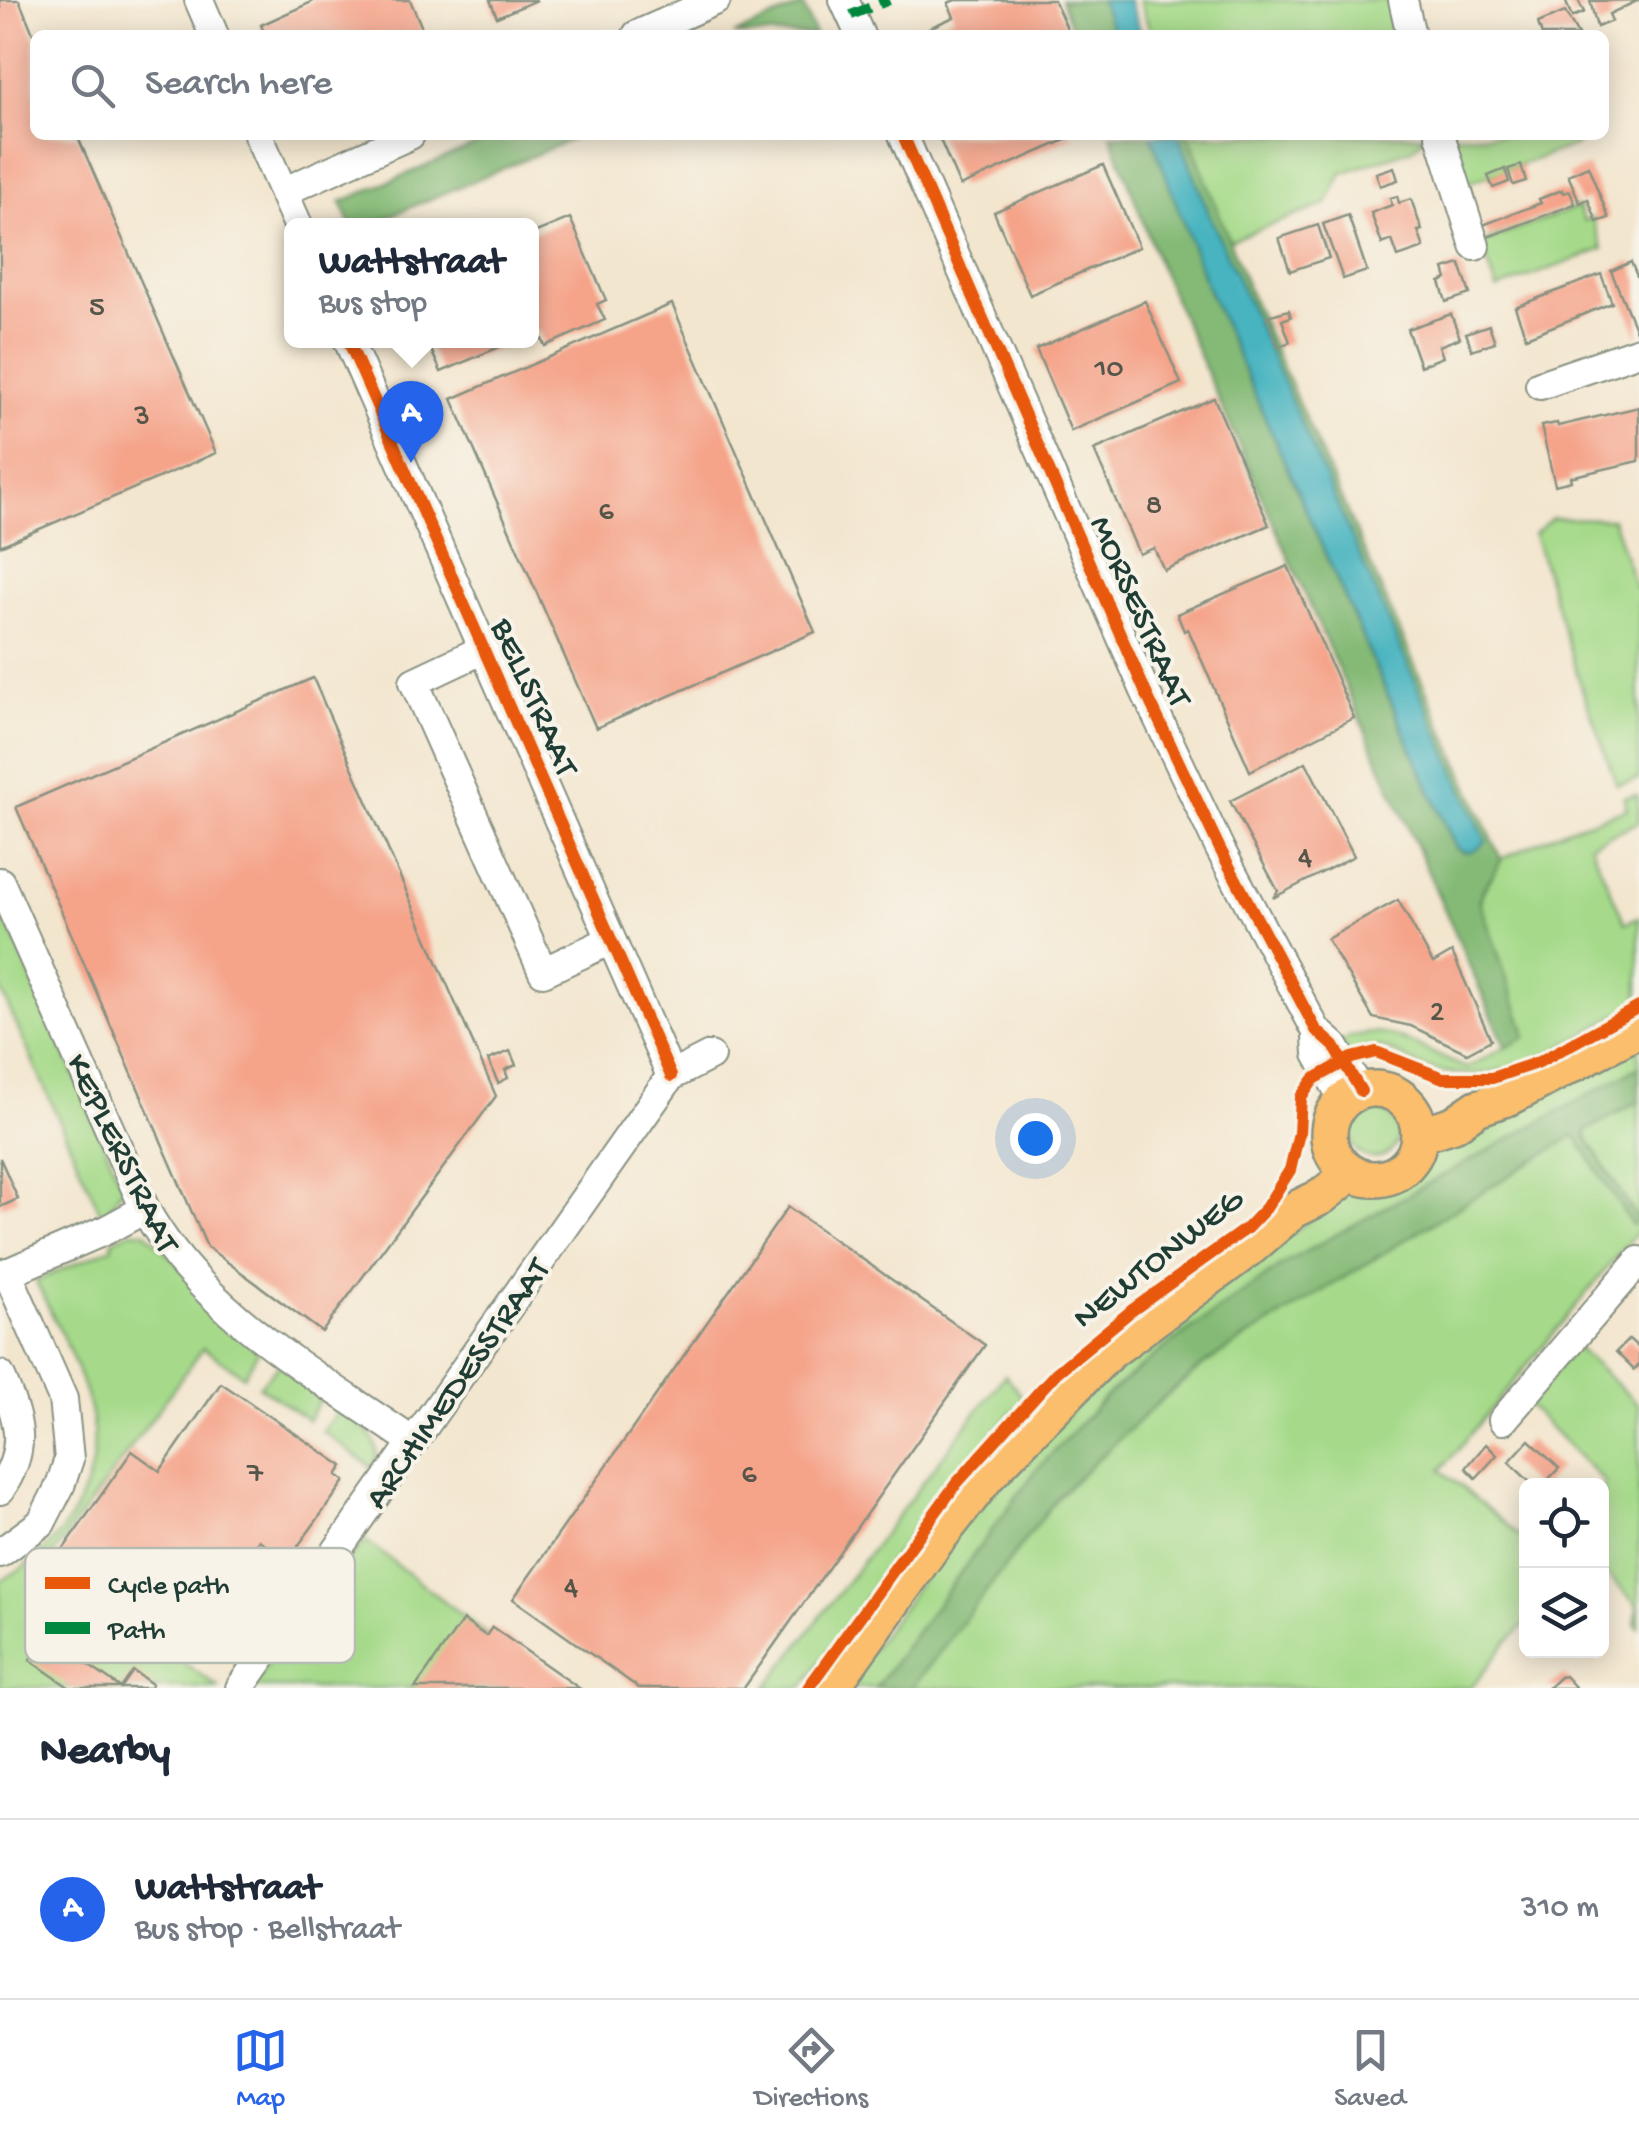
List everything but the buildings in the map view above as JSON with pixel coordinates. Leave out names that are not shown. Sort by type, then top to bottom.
[{"type":"main road","points":[[1417,1124],[1448,1105],[1477,1108],[1510,1098],[1639,1029]]},
{"type":"main road","points":[[1373,1090],[1397,1096],[1417,1124],[1416,1150],[1408,1164],[1381,1179],[1366,1179],[1343,1164],[1330,1127],[1335,1113],[1353,1096],[1373,1090]]},
{"type":"main road","name":"NEWTONWEG","points":[[832,1688],[933,1546],[1012,1450],[1108,1353],[1251,1247],[1294,1210],[1308,1183],[1343,1164]]},
{"type":"street","points":[[198,0],[212,30]]},
{"type":"street","points":[[647,30],[716,0]]},
{"type":"street","points":[[844,0],[858,30]]},
{"type":"street","points":[[1403,0],[1411,30]]},
{"type":"street","points":[[260,140],[294,218]]},
{"type":"street","points":[[282,192],[399,140]]},
{"type":"street","name":"MORSESTRAAT","points":[[905,140],[1146,691],[1220,848],[1316,1030],[1334,1046],[1353,1096]]},
{"type":"street","points":[[1442,140],[1475,246]]},
{"type":"street","name":"BELLSTRAAT","points":[[352,348],[670,1076]]},
{"type":"street","points":[[1540,385],[1639,351]]},
{"type":"street","points":[[484,650],[414,682],[544,972],[611,940]]},
{"type":"street","name":"KEPLERSTRAAT","points":[[0,882],[145,1209],[184,1269],[221,1306],[413,1442]]},
{"type":"street","points":[[670,1076],[710,1056]]},
{"type":"street","name":"ARCHIMEDESSTRAAT","points":[[338,1548],[670,1076]]},
{"type":"street","points":[[0,1553],[40,1522],[69,1460],[63,1399],[4,1274],[145,1209]]},
{"type":"street","points":[[1503,1420],[1639,1261]]},
{"type":"street","points":[[0,1376],[20,1437],[12,1471],[0,1490]]},
{"type":"street","name":"ARCHIMEDESSTRAAT","points":[[240,1688],[258,1663]]},
{"type":"green space","points":[[1061,0],[1101,0],[1112,30],[1072,30]]},
{"type":"green space","points":[[1139,0],[1398,0],[1405,30],[1150,30]]},
{"type":"green space","points":[[803,5],[813,30],[746,30]]},
{"type":"green space","points":[[487,140],[570,140],[386,218],[348,218],[341,202]]},
{"type":"green space","points":[[1113,140],[1153,140],[1208,289],[1455,848],[1464,853],[1485,840],[1208,212],[1181,140],[1191,140],[1247,287],[1501,859],[1479,899],[1524,1028],[1525,1037],[1506,1048],[1159,265]]},
{"type":"green space","points":[[1191,140],[1421,140],[1412,149],[1342,173],[1327,204],[1228,241]]},
{"type":"green space","points":[[1448,140],[1576,140],[1577,145],[1461,185]]},
{"type":"green space","points":[[1578,207],[1584,221],[1592,218],[1603,249],[1497,289],[1481,243]]},
{"type":"green space","points":[[1552,518],[1612,519],[1636,589],[1639,588],[1639,779],[1617,785],[1580,683],[1534,534]]},
{"type":"green space","points":[[1638,795],[1639,822],[1590,844],[1625,923],[1639,917],[1639,1002],[1538,1059],[1494,1072],[1438,1071],[1384,1049],[1362,1049],[1348,1054],[1341,1041],[1374,1033],[1405,1040],[1467,1068],[1524,1037],[1481,911],[1484,890],[1501,859],[1566,829],[1627,809],[1624,797]]},
{"type":"green space","points":[[0,921],[7,921],[123,1187],[102,1216],[0,988]]},
{"type":"green space","points":[[1639,1041],[1639,1067],[1285,1263],[1166,1347],[1106,1396],[1035,1472],[875,1688],[844,1688],[960,1526],[1127,1352],[1357,1186],[1398,1181],[1413,1169],[1426,1150]]},
{"type":"green space","points":[[1639,1067],[1639,1101],[1586,1131],[1586,1137],[1638,1220],[1632,1225],[1575,1135],[1207,1362],[1060,1494],[912,1688],[875,1688],[1035,1472],[1106,1396],[1166,1347],[1285,1263]]},
{"type":"green space","points":[[1639,1101],[1639,1229],[1441,1470],[1519,1535],[1519,1630],[1471,1688],[912,1688],[1060,1494],[1207,1362],[1575,1134],[1633,1224],[1637,1219],[1586,1131]]},
{"type":"green space","points":[[1374,1110],[1391,1117],[1398,1134],[1391,1151],[1374,1158],[1357,1151],[1350,1134],[1357,1117]]},
{"type":"green space","points":[[130,1232],[146,1232],[260,1348],[244,1376],[203,1348],[58,1548],[46,1548],[77,1507],[87,1483],[93,1457],[93,1430],[83,1387],[36,1281],[113,1247],[112,1241]]},
{"type":"green space","points":[[1575,1346],[1639,1405],[1639,1628],[1635,1624],[1637,1605],[1609,1576],[1609,1478],[1600,1478],[1527,1404]]},
{"type":"green space","points":[[279,1364],[320,1390],[320,1399],[308,1420],[259,1386]]},
{"type":"green space","points":[[1005,1375],[1024,1399],[928,1509],[802,1688],[766,1688]]},
{"type":"green space","points":[[346,1408],[360,1418],[358,1423],[375,1443],[374,1469],[322,1431]]},
{"type":"green space","points":[[366,1541],[556,1688],[252,1688],[268,1663],[355,1663],[355,1552]]},
{"type":"green space","points":[[24,1567],[25,1663],[184,1663],[220,1688],[0,1688],[0,1581]]},
{"type":"water","points":[[1101,0],[1129,0],[1140,30],[1112,30]]},
{"type":"water","points":[[1153,140],[1181,140],[1208,212],[1486,841],[1476,850],[1465,852],[1456,848],[1208,289]]},
{"type":"marked path","points":[[851,15],[889,0]]},
{"type":"cycle path","points":[[905,140],[1145,691],[1220,849],[1316,1030],[1334,1046],[1361,1091]]},
{"type":"cycle path","points":[[352,348],[671,1076]]},
{"type":"cycle path","points":[[808,1688],[956,1484],[1056,1373],[1131,1311],[1247,1228],[1266,1208],[1290,1170],[1299,1133],[1301,1097],[1314,1079],[1352,1058],[1376,1052],[1443,1078],[1492,1078],[1539,1062],[1639,1007]]},
{"type":"place","name":"Wattstraat","points":[[411,463]]}]
